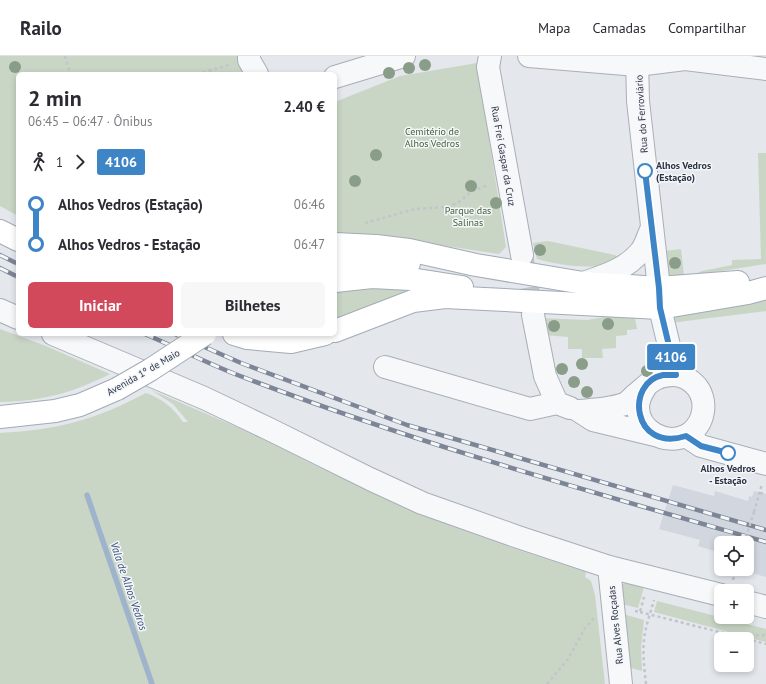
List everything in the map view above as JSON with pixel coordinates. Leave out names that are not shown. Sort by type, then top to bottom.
[{"type":"main road","points":[[0,224],[16,228]]},
{"type":"main road","points":[[0,231],[16,239]]},
{"type":"main road","points":[[337,244],[376,246],[409,250],[476,266],[583,283],[659,298],[766,279]]},
{"type":"main road","points":[[337,266],[359,262],[383,261],[476,266]]},
{"type":"main road","points":[[337,281],[372,277],[411,279],[470,289],[514,300]]},
{"type":"main road","points":[[337,330],[413,301],[445,296],[514,300],[659,298],[748,293],[766,288]]},
{"type":"main road","name":"Avenida 1º de Maio","points":[[0,417],[55,411],[80,405],[117,389],[203,336]]},
{"type":"main road","points":[[240,336],[247,338],[291,342],[316,336]]},
{"type":"main road","name":"Avenida 1º de Maio","points":[[0,410],[31,414]]},
{"type":"street","points":[[337,75],[382,59],[404,56]]},
{"type":"street","name":"Rua Frei Gaspar da Cruz","points":[[490,56],[488,67],[522,255]]},
{"type":"street","points":[[528,56],[637,61],[685,59],[766,69]]},
{"type":"street","points":[[241,60],[249,60],[256,72]]},
{"type":"street","name":"Rua do Ferroviário","points":[[637,61],[638,101],[659,298],[676,375]]},
{"type":"street","points":[[583,283],[606,275],[626,265],[641,251],[652,228]]},
{"type":"street","points":[[0,310],[16,319]]},
{"type":"street","points":[[0,315],[16,319]]},
{"type":"street","points":[[533,315],[545,376],[557,403]]},
{"type":"street","points":[[58,336],[210,401],[422,503],[518,538],[609,567],[714,593]]},
{"type":"street","points":[[385,367],[530,409],[557,403],[579,411],[593,420],[655,435],[665,439],[676,439],[686,436],[694,430],[701,421],[704,411],[700,391],[693,382],[676,375],[662,376],[652,380],[626,403],[608,408],[579,411]]},
{"type":"street","points":[[644,388],[638,408],[641,419],[646,428],[655,435]]},
{"type":"street","points":[[686,436],[701,446],[765,471]]},
{"type":"street","name":"Rua Alves Roçadas","points":[[609,567],[622,684]]},
{"type":"street","points":[[754,604],[766,607]]},
{"type":"path","points":[[65,56],[69,72]]},
{"type":"path","points":[[203,72],[241,60]]},
{"type":"path","points":[[363,224],[415,209],[447,206],[459,202],[472,191],[496,183]]},
{"type":"path","points":[[746,536],[760,493],[765,471]]},
{"type":"path","points":[[760,493],[766,494]]},
{"type":"path","points":[[640,612],[644,595],[655,598],[644,644],[646,684]]},
{"type":"path","points":[[548,684],[568,660],[589,622],[606,611],[623,608],[721,632]]},
{"type":"path","points":[[754,635],[766,635]]},
{"type":"path","points":[[754,641],[766,644]]},
{"type":"shaded area","points":[[673,485],[714,496],[715,491],[748,501],[749,496],[752,497],[754,491],[766,494],[766,577],[754,574],[754,536],[714,536],[714,551],[698,546],[700,540],[659,529]]},
{"type":"green space","points":[[0,56],[241,56],[247,72],[16,72],[16,215],[0,206]]},
{"type":"green space","name":"Cemitério de Alhos Vedros","points":[[477,63],[506,247],[499,254],[413,241],[337,234],[337,101],[400,76]]},
{"type":"green space","points":[[758,153],[766,153],[766,264],[690,276],[702,271],[732,265],[732,260],[761,259]]},
{"type":"green space","points":[[548,241],[615,255],[619,259],[598,266],[583,266],[567,265],[537,259],[533,243]]},
{"type":"green space","points":[[681,249],[684,276],[666,277],[664,251]]},
{"type":"green space","points":[[405,287],[405,295],[337,321],[337,289]]},
{"type":"green space","points":[[766,297],[766,311],[670,323],[673,318],[676,317]]},
{"type":"green space","points":[[634,313],[637,329],[627,330],[627,335],[616,336],[616,348],[602,349],[603,358],[582,358],[582,349],[568,349],[568,337],[544,335],[540,318],[587,320]]},
{"type":"green space","points":[[0,329],[46,346],[110,374],[96,381],[57,395],[30,400],[0,402]]},
{"type":"green space","points":[[151,390],[265,439],[308,462],[397,504],[512,548],[586,572],[585,577],[591,581],[595,595],[605,684],[0,684],[0,433],[21,432],[75,422],[110,410],[146,393],[167,404],[183,422],[188,422],[173,404]]},
{"type":"green space","points":[[628,582],[644,587],[638,608],[622,604],[620,588],[623,584]]},
{"type":"green space","points":[[657,601],[714,616],[714,624],[747,624],[766,629],[766,642],[754,639],[754,632],[729,632],[654,612]]},
{"type":"green space","points":[[623,614],[644,620],[641,648],[642,671],[631,668],[629,664]]},
{"type":"waterway","name":"Vala de Alhos Vedros","points":[[87,495],[152,684]]},
{"type":"tunnel","points":[[522,255],[533,315]]},
{"type":"railway","points":[[0,255],[16,263]]},
{"type":"railway","points":[[0,268],[16,276]]},
{"type":"railway","points":[[149,336],[212,365],[366,421],[499,464],[766,542]]},
{"type":"railway","points":[[180,336],[241,363],[407,425],[766,530]]},
{"type":"bus line","name":"4106","points":[[645,171],[660,308],[676,375],[662,376],[652,380],[644,388],[638,408],[641,419],[646,428],[655,435],[665,439],[676,439],[686,436],[701,446],[728,453]]},
{"type":"place","name":"Alhos Vedros (Estação)","points":[[645,171]]},
{"type":"place","name":"Alhos Vedros - Estação","points":[[728,453]]},
{"type":"park label","name":"Parque das Salinas","points":[[468,216]]}]
